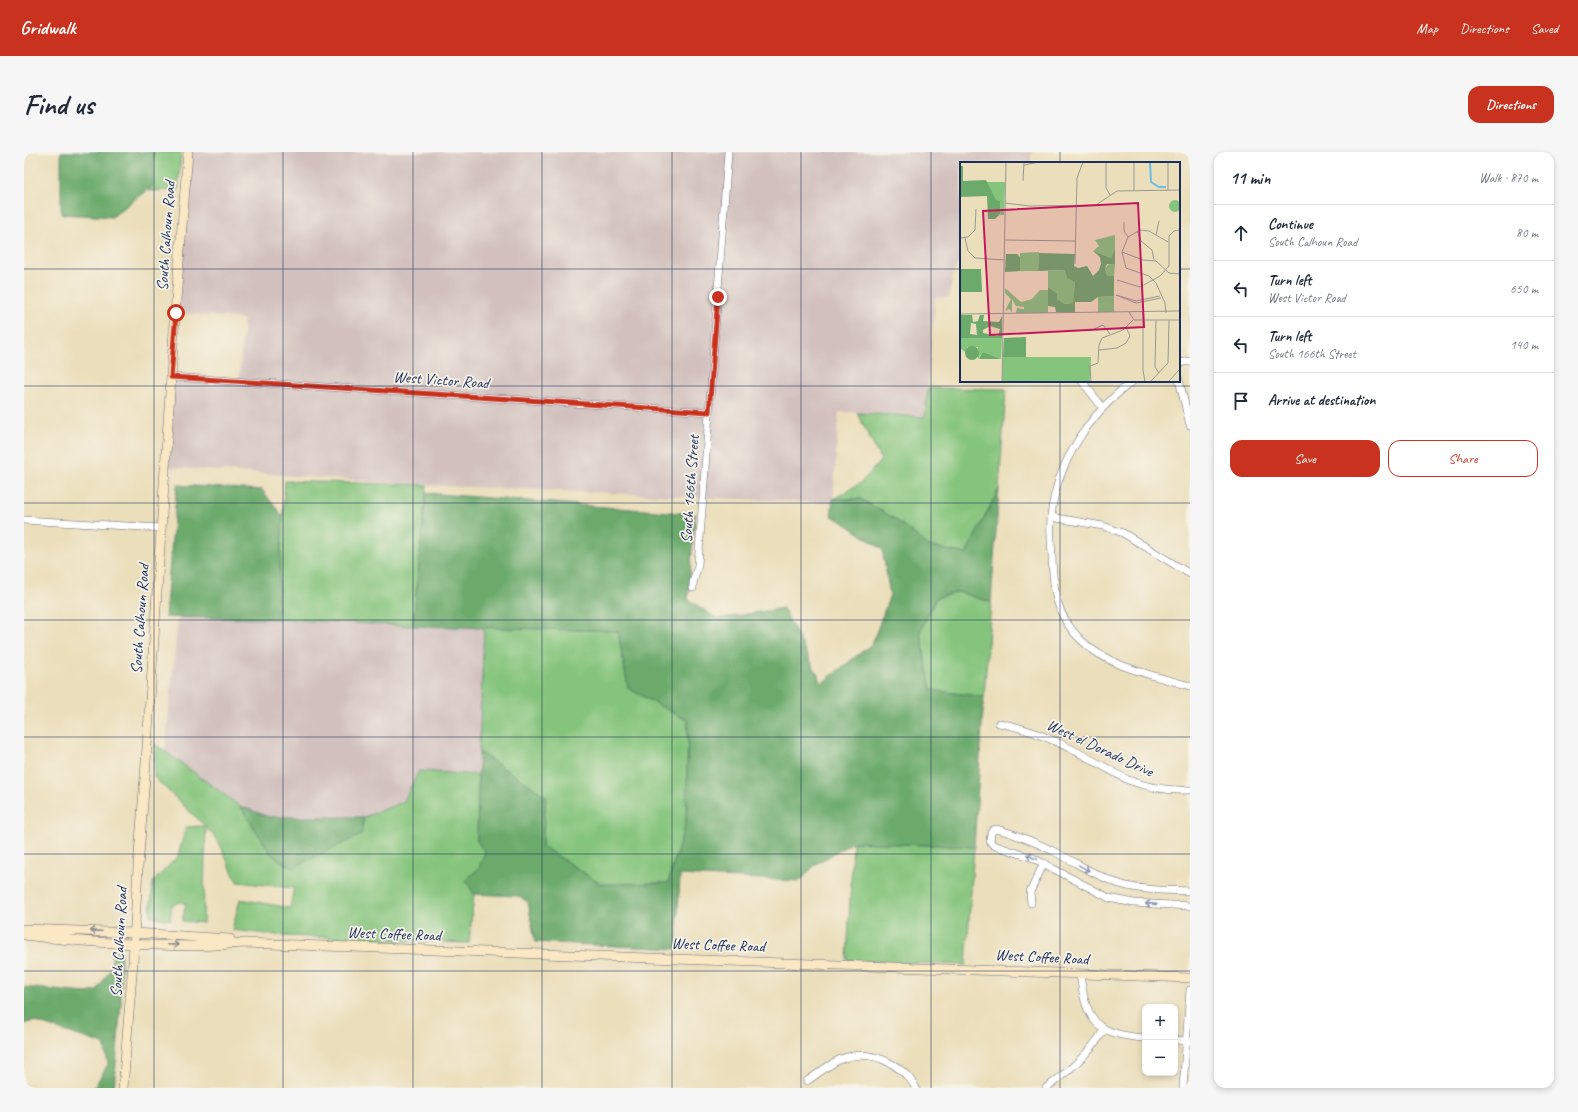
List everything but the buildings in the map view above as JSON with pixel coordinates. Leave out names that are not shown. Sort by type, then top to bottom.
[{"type":"street","name":"South Calhoun Road","points":[[123,1088],[135,933],[137,874],[145,777],[171,377],[188,152]]},
{"type":"street","name":"South 166th Street","points":[[693,588],[698,565],[728,152]]},
{"type":"street","points":[[1180,363],[1190,362]]},
{"type":"street","name":"West Victor Road","points":[[171,377],[709,412]]},
{"type":"street","points":[[1083,382],[1103,408]]},
{"type":"street","points":[[1132,382],[1103,408],[1083,432],[1071,452],[1054,496],[1051,517],[1052,573],[1055,595],[1062,613],[1076,635],[1090,648],[1105,658],[1190,686]]},
{"type":"street","points":[[1179,382],[1190,426]]},
{"type":"street","points":[[1051,517],[1103,526],[1123,533],[1190,574]]},
{"type":"street","points":[[24,520],[161,528]]},
{"type":"street","name":"West el Dorado Drive","points":[[999,723],[1024,729],[1049,738],[1128,780],[1139,784],[1166,790],[1190,790]]},
{"type":"street","points":[[1190,891],[1157,890],[1124,886],[1102,877],[1028,839],[997,829],[992,831],[990,841],[993,845],[1021,853],[1044,863],[1109,898],[1134,903],[1190,906]]},
{"type":"street","points":[[1031,903],[1030,892],[1044,863]]},
{"type":"street","name":"West Coffee Road","points":[[24,929],[135,933],[236,939],[245,942]]},
{"type":"street","name":"West Coffee Road","points":[[24,935],[55,939],[134,944],[194,946],[245,942],[1190,978]]},
{"type":"street","points":[[1080,974],[1082,992],[1086,1006],[1093,1019],[1104,1030],[1117,1035],[1142,1038]]},
{"type":"street","points":[[1183,1088],[1188,1041],[1190,990]]},
{"type":"street","points":[[1046,1088],[1099,1039],[1104,1030]]},
{"type":"street","points":[[1178,1040],[1188,1041]]},
{"type":"street","points":[[807,1081],[843,1058],[868,1056],[882,1059],[896,1067],[908,1077],[916,1088]]},
{"type":"street","points":[[1055,1081],[1059,1088]]},
{"type":"shaded area","points":[[188,152],[1031,152],[1031,162],[960,162],[960,262],[956,266],[952,278],[949,298],[935,297],[925,417],[839,412],[833,503],[427,485],[166,467],[171,377],[239,381],[244,319],[176,313]]},
{"type":"shaded area","points":[[178,618],[277,619],[413,626],[484,627],[478,775],[419,771],[403,802],[364,817],[269,817],[240,806],[165,751]]},
{"type":"green space","points":[[61,152],[154,152],[152,186],[112,217],[61,214]]},
{"type":"green space","points":[[154,152],[181,152],[178,190],[148,191],[152,186]]},
{"type":"green space","points":[[928,388],[1006,389],[999,489],[966,554],[929,546],[895,519],[861,499],[833,499],[862,482],[881,460],[857,413],[925,417]]},
{"type":"green space","points":[[285,481],[427,485],[413,626],[277,619]]},
{"type":"green space","points":[[177,485],[262,490],[283,517],[277,619],[165,617]]},
{"type":"green space","points":[[999,489],[991,602],[958,592],[936,598],[920,631],[931,690],[984,697],[974,847],[853,842],[816,864],[800,881],[680,875],[676,949],[535,942],[528,902],[518,896],[474,894],[466,880],[479,868],[485,852],[477,841],[479,752],[546,796],[542,846],[601,884],[668,883],[686,822],[688,721],[628,688],[618,631],[413,626],[426,493],[695,514],[688,599],[717,619],[783,608],[822,683],[872,644],[890,595],[882,549],[843,522],[831,516],[833,499],[860,499],[895,519],[929,546],[966,554]]},
{"type":"green space","points":[[958,592],[991,602],[984,697],[931,690],[920,631],[936,598]]},
{"type":"green space","points":[[484,627],[618,631],[628,688],[688,721],[686,822],[668,883],[601,884],[542,846],[546,796],[479,752]]},
{"type":"green space","points":[[155,744],[240,806],[272,855],[360,835],[364,817],[403,802],[419,771],[478,775],[477,841],[485,852],[479,868],[466,880],[474,894],[469,943],[285,936],[232,930],[240,899],[290,908],[294,888],[237,882],[219,842],[206,827],[203,923],[182,921],[186,904],[180,902],[172,905],[170,920],[150,916],[153,882],[178,856],[186,827],[205,826],[154,777]]},
{"type":"green space","points":[[240,806],[269,817],[364,817],[361,835],[292,868],[272,855]]},
{"type":"green space","points":[[853,842],[974,847],[966,965],[847,960]]},
{"type":"green space","points":[[112,948],[121,952],[121,1003],[114,1088],[94,1088],[108,1064],[104,1044],[33,1021],[24,1024],[24,987],[85,993],[97,991],[112,967]]},
{"type":"route","points":[[176,313],[171,377],[709,412],[718,297]]}]
